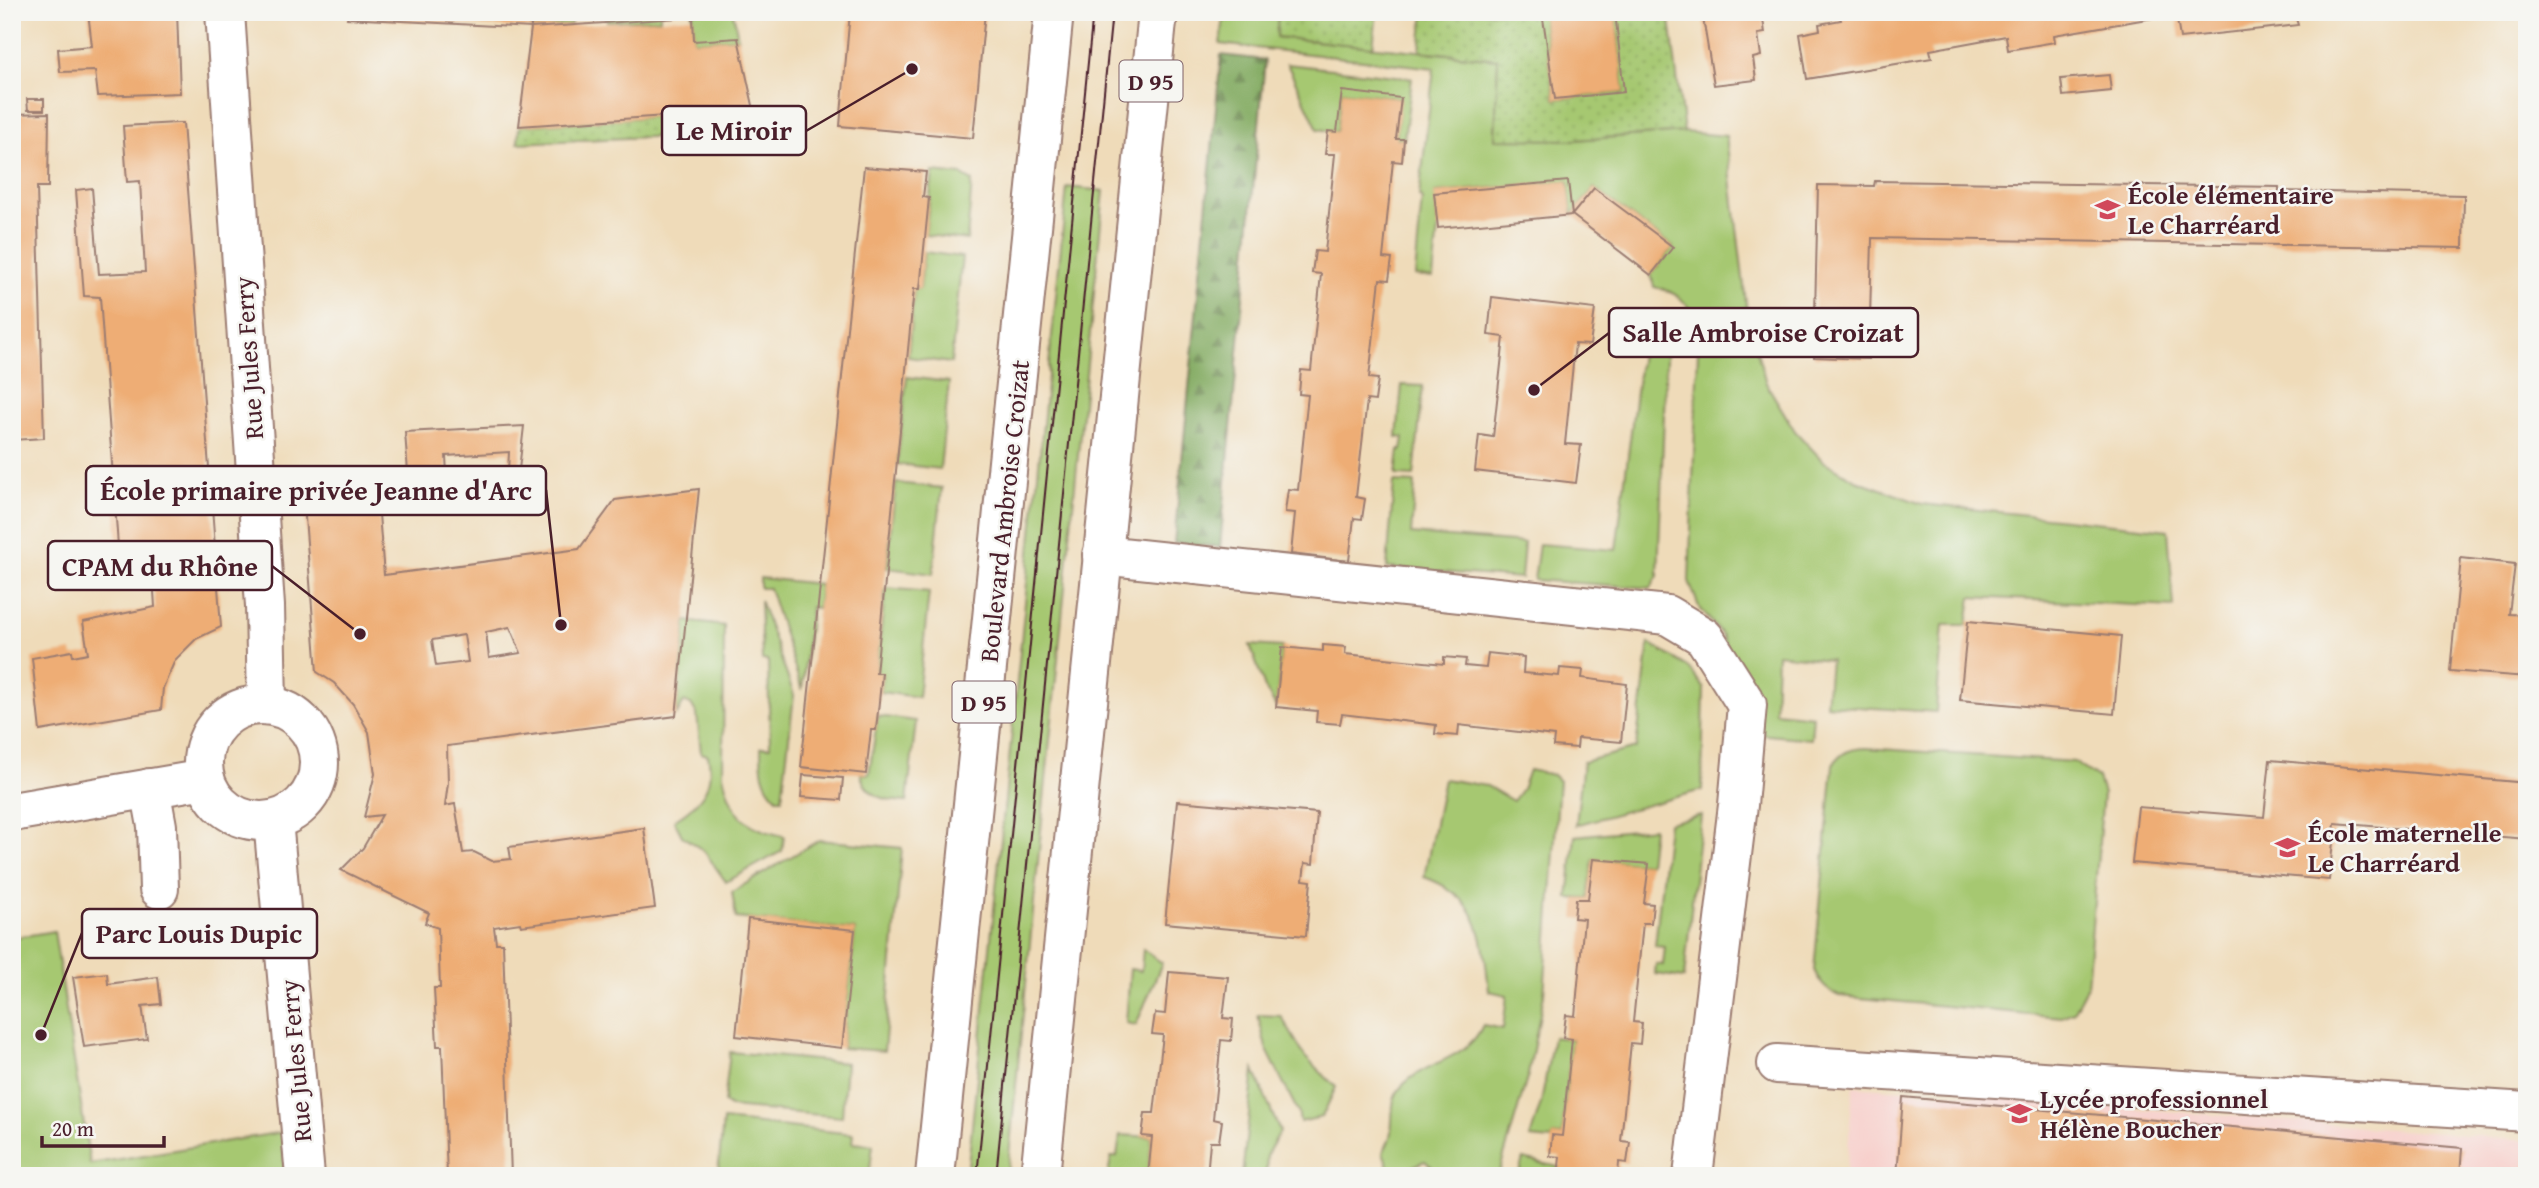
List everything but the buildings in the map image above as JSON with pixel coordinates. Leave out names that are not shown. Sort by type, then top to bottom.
[{"type":"street","name":"Rue Jules Ferry","points":[[225,12],[265,606],[267,705]]},
{"type":"street","name":"Boulevard Ambroise Croizat","points":[[935,1176],[1054,12]]},
{"type":"street","name":"D 95","points":[[1040,1176],[1158,12]]},
{"type":"street","points":[[1102,555],[1667,615],[1704,638],[1747,705],[1738,805],[1693,1176]]},
{"type":"street","points":[[267,705],[293,714],[303,724],[312,734],[320,760],[315,787],[298,808],[273,820],[251,821],[231,813],[215,798],[205,779],[204,751],[217,726],[239,709],[267,705]]},
{"type":"street","points":[[12,812],[205,779]]},
{"type":"street","points":[[150,788],[156,826],[159,889]]},
{"type":"street","name":"Rue Jules Ferry","points":[[273,820],[304,1176]]},
{"type":"street","points":[[1777,1064],[2527,1112]]},
{"type":"shaded area","name":"Lycée professionnel Hélène Boucher","points":[[1853,1086],[2527,1140],[2525,1176],[1846,1176]]},
{"type":"green space","points":[[531,12],[571,12],[571,25],[531,28]]},
{"type":"green space","points":[[606,12],[660,12],[660,19],[607,21]]},
{"type":"green space","points":[[692,12],[733,12],[738,38],[694,41]]},
{"type":"green space","points":[[1225,12],[1278,16],[1276,37],[1498,59],[1495,138],[1574,140],[1684,132],[1726,136],[1748,320],[1766,383],[1795,431],[1823,461],[1856,480],[1922,504],[2168,530],[2174,607],[1971,597],[1967,625],[1943,625],[1936,712],[1826,705],[1830,660],[1777,654],[1775,712],[1813,716],[1811,739],[1757,734],[1722,635],[1699,607],[1689,581],[1699,325],[1682,300],[1670,292],[1654,287],[1651,275],[1673,247],[1594,188],[1572,215],[1568,181],[1435,193],[1438,228],[1433,278],[1415,276],[1422,198],[1419,197],[1434,68],[1220,44]]},
{"type":"green space","points":[[1259,12],[1377,12],[1373,47],[1276,37],[1278,16]]},
{"type":"green space","points":[[1424,12],[1542,12],[1555,99],[1624,92],[1615,12],[1669,12],[1684,132],[1574,140],[1495,139],[1498,59],[1420,51]]},
{"type":"green space","points":[[1221,55],[1265,60],[1220,547],[1174,543]]},
{"type":"green space","points":[[1287,64],[1412,78],[1404,139],[1396,139],[1400,98],[1342,91],[1337,132],[1318,129]]},
{"type":"green space","points":[[754,110],[758,132],[518,143],[519,126]]},
{"type":"green space","points":[[933,172],[962,175],[972,181],[967,240],[925,235]]},
{"type":"green space","points":[[1067,187],[1104,191],[1007,1176],[967,1176]]},
{"type":"green space","points":[[924,252],[962,257],[951,363],[908,357],[914,289],[920,289]]},
{"type":"green space","points":[[1649,318],[1660,320],[1667,333],[1658,576],[1651,588],[1534,580],[1539,544],[1616,550],[1645,321]]},
{"type":"green space","points":[[907,377],[949,382],[940,469],[897,464]]},
{"type":"green space","points":[[1402,385],[1423,386],[1414,476],[1396,475],[1399,450],[1402,450],[1404,438],[1397,437]]},
{"type":"green space","points":[[1394,482],[1415,483],[1411,534],[1524,543],[1521,578],[1387,568]]},
{"type":"green space","points":[[896,483],[942,488],[933,574],[887,568]]},
{"type":"green space","points":[[760,578],[820,584],[818,608],[811,607],[802,690],[769,588],[760,588]]},
{"type":"green space","points":[[886,588],[929,592],[918,697],[880,692],[882,674],[876,673]]},
{"type":"green space","points":[[760,600],[794,695],[782,798],[777,798],[768,787],[762,768],[761,747],[770,747],[768,661],[762,660]]},
{"type":"green space","points":[[686,621],[724,626],[723,775],[731,800],[749,824],[784,836],[782,851],[726,882],[704,851],[682,836],[674,820],[704,794],[710,767],[708,755],[701,753],[697,714],[691,704],[684,702],[676,716]]},
{"type":"green space","points":[[1649,643],[1688,667],[1704,688],[1702,790],[1576,825],[1583,762],[1636,748]]},
{"type":"green space","points":[[1250,645],[1282,647],[1276,707],[1265,688]]},
{"type":"green space","points":[[878,716],[916,721],[907,802],[878,796],[867,788],[863,781],[861,774],[869,774]]},
{"type":"green space","points":[[1865,748],[2074,762],[2098,778],[2103,794],[2087,986],[2073,1012],[2062,1017],[1839,996],[1821,982],[1814,970],[1833,765],[1846,752]]},
{"type":"green space","points":[[1529,770],[1553,775],[1559,781],[1544,994],[1528,1075],[1498,1176],[1442,1176],[1425,1161],[1403,1171],[1389,1169],[1383,1152],[1391,1134],[1394,1101],[1402,1086],[1423,1070],[1468,1046],[1483,1025],[1503,1029],[1507,995],[1489,991],[1481,936],[1476,921],[1458,896],[1443,885],[1424,877],[1444,779],[1487,786],[1513,801],[1522,789]]},
{"type":"green space","points":[[1701,815],[1684,978],[1655,974],[1656,964],[1663,965],[1665,947],[1655,946],[1668,823]]},
{"type":"green space","points":[[1653,828],[1649,864],[1593,859],[1588,899],[1568,898],[1575,836]]},
{"type":"green space","points":[[819,840],[902,848],[884,1051],[842,1048],[855,930],[736,918],[732,892]]},
{"type":"green space","points":[[54,931],[90,1164],[283,1132],[285,1176],[12,1176],[12,938]]},
{"type":"green space","points":[[1143,949],[1162,963],[1136,1025],[1126,1023],[1130,969],[1141,971]]},
{"type":"green space","points":[[1258,1015],[1281,1016],[1305,1057],[1336,1087],[1322,1117],[1300,1122],[1298,1112],[1266,1048]]},
{"type":"green space","points":[[1553,1037],[1572,1039],[1562,1136],[1553,1135],[1552,1140],[1530,1138],[1541,1103]]},
{"type":"green space","points":[[730,1052],[846,1063],[842,1117],[730,1107],[724,1103]]},
{"type":"green space","points":[[1254,1070],[1280,1132],[1267,1154],[1266,1176],[1242,1176]]},
{"type":"green space","points":[[723,1120],[853,1134],[852,1143],[873,1145],[869,1176],[718,1173]]},
{"type":"green space","points":[[1120,1135],[1152,1137],[1148,1176],[1108,1176],[1111,1157],[1117,1157]]},
{"type":"green space","points":[[1523,1159],[1559,1167],[1558,1176],[1518,1176]]},
{"type":"tram line","points":[[977,1176],[1093,12]]},
{"type":"tram line","points":[[996,1176],[1112,12]]},
{"type":"place","name":"Le Miroir","points":[[912,69]]},
{"type":"place","name":"École élémentaire Le Charréard","points":[[2108,209]]},
{"type":"place","name":"Salle Ambroise Croizat","points":[[1534,390]]},
{"type":"place","name":"École primaire privée Jeanne d'Arc","points":[[561,625]]},
{"type":"place","name":"CPAM du Rhône","points":[[360,634]]},
{"type":"place","name":"École maternelle Le Charréard","points":[[2288,847]]},
{"type":"place","name":"Parc Louis Dupic","points":[[41,1035]]},
{"type":"place","name":"Lycée professionnel Hélène Boucher","points":[[2020,1113]]}]
